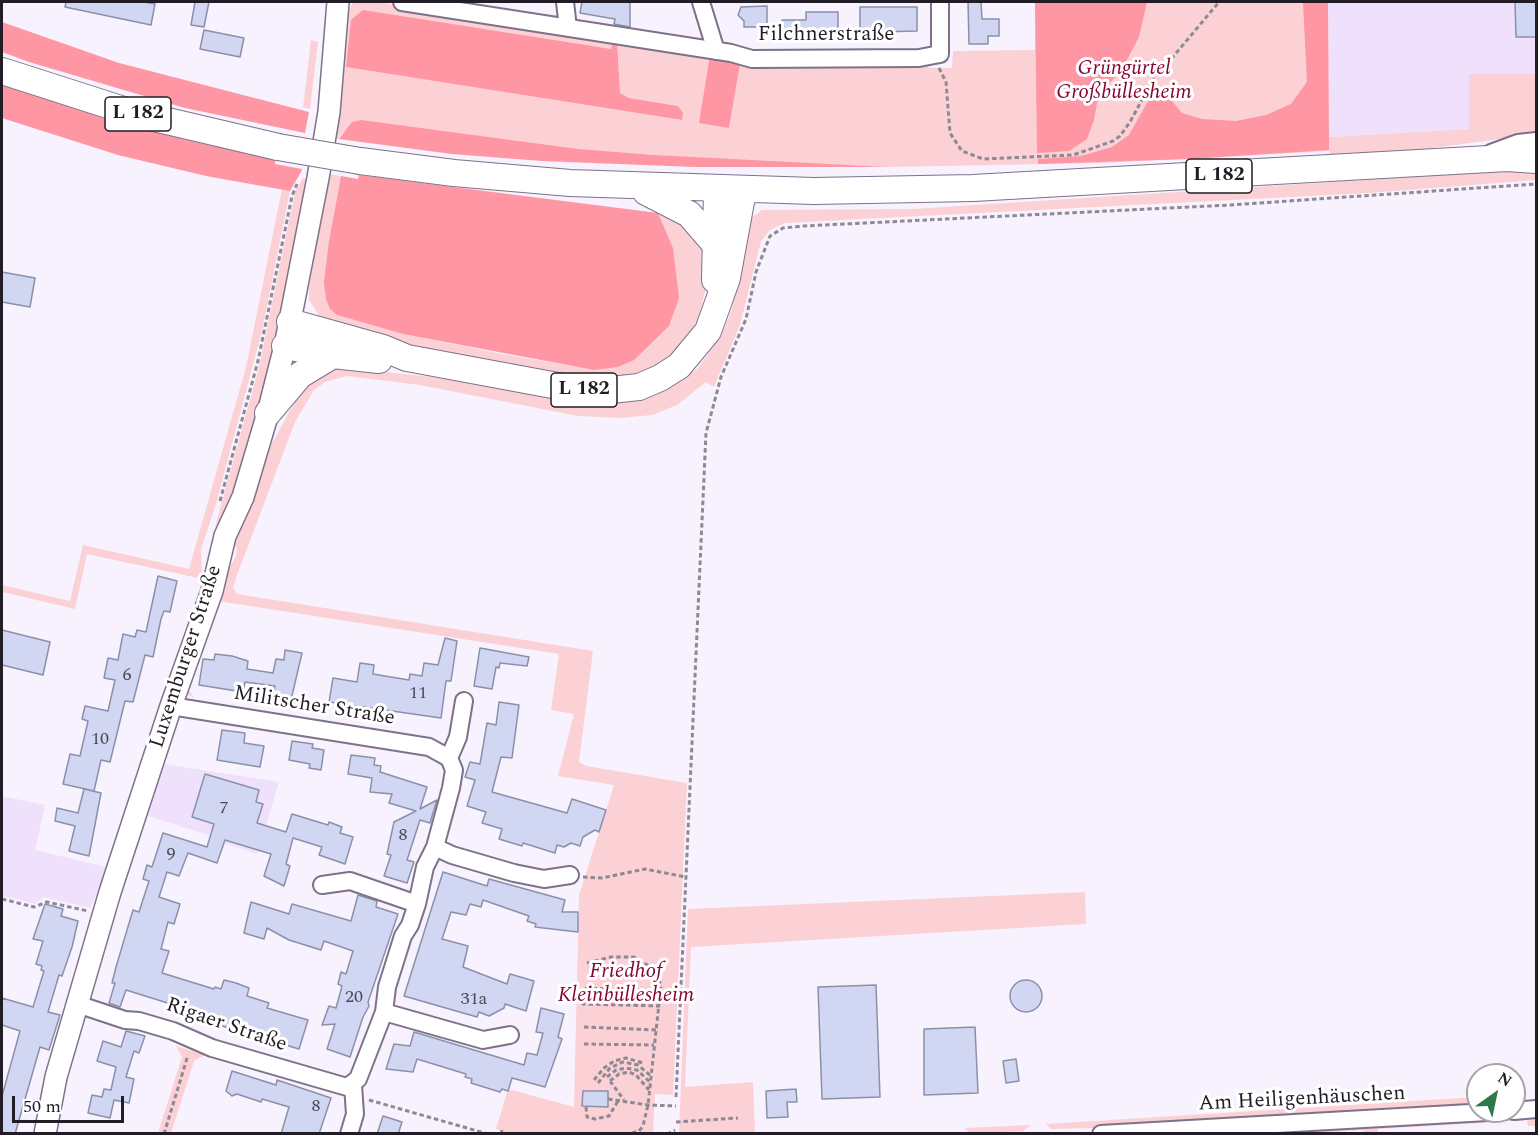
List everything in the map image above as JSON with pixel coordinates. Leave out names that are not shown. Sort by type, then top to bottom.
[{"type":"main road","name":"L 182","points":[[2,71],[133,113],[278,147],[360,161],[499,177],[635,187],[743,191],[985,188],[1474,160],[1536,160]]},
{"type":"main road","name":"L 182","points":[[635,187],[689,214],[715,244]]},
{"type":"main road","name":"L 182","points":[[717,190],[715,281],[719,299]]},
{"type":"main road","name":"L 182","points":[[290,322],[383,348],[407,358],[563,387],[585,390],[626,390],[660,378],[689,357],[708,331],[727,278],[743,191]]},
{"type":"main road","name":"L 182","points":[[285,346],[333,355],[386,360],[407,358]]},
{"type":"main road","points":[[268,413],[300,375],[333,355]]},
{"type":"street","name":"Luxemburger Straße","points":[[45,1134],[54,1085],[77,1004],[171,706],[212,591],[225,536],[243,497],[268,413],[290,322],[310,178],[330,102],[338,2]]},
{"type":"street","name":"Filchnerstraße","points":[[402,2],[716,51],[752,59],[935,55]]},
{"type":"street","points":[[565,2],[568,28]]},
{"type":"street","points":[[701,2],[716,51]]},
{"type":"street","points":[[935,55],[940,2]]},
{"type":"street","points":[[1474,160],[1518,143],[1536,141]]},
{"type":"street","points":[[349,1134],[355,1114],[356,1082],[384,1012],[387,987],[403,936],[410,925],[417,904],[421,879],[435,847],[454,776],[453,763],[449,758],[458,737],[464,701]]},
{"type":"street","name":"Militscher Straße","points":[[171,706],[429,747],[449,758]]},
{"type":"street","points":[[435,847],[453,855],[514,873],[544,879],[570,875]]},
{"type":"street","points":[[322,885],[350,881],[417,904]]},
{"type":"street","name":"Rigaer Straße","points":[[77,1004],[125,1020],[139,1021],[335,1086],[356,1082]]},
{"type":"street","points":[[384,1012],[483,1040],[510,1035]]},
{"type":"street","name":"Am Heiligenhäuschen","points":[[1101,1134],[1466,1113]]},
{"type":"path","points":[[935,55],[939,70],[946,82],[950,133],[962,151],[982,159],[1073,155],[1113,141],[1120,136],[1151,83],[1219,2]]},
{"type":"path","points":[[217,510],[258,361],[292,196],[310,178]]},
{"type":"path","points":[[676,1097],[706,433],[721,377],[746,319],[761,254],[774,232],[783,228],[804,226],[1230,205],[1536,184]]},
{"type":"path","points":[[570,875],[602,878],[645,869],[686,877]]},
{"type":"path","points":[[2,899],[34,907],[47,902],[88,910]]},
{"type":"path","points":[[586,963],[621,956],[639,958],[654,969],[662,992],[648,1105],[643,1126],[639,1131],[628,1134]]},
{"type":"path","points":[[585,988],[662,992]]},
{"type":"path","points":[[601,1004],[601,997],[583,997],[583,1004],[660,1006]]},
{"type":"path","points":[[584,1027],[656,1030]]},
{"type":"path","points":[[164,1134],[193,1040]]},
{"type":"path","points":[[584,1044],[654,1045]]},
{"type":"path","points":[[596,1082],[613,1066],[622,1062],[640,1062],[651,1076]]},
{"type":"path","points":[[604,1074],[633,1068],[650,1082]]},
{"type":"path","points":[[610,1081],[616,1076],[629,1072],[636,1075],[650,1090]]},
{"type":"path","points":[[604,1074],[625,1102]]},
{"type":"path","points":[[356,1082],[366,1099],[488,1134]]},
{"type":"path","points":[[608,1099],[648,1105],[676,1106]]},
{"type":"path","points":[[586,1107],[587,1117],[595,1119],[609,1116],[618,1101]]},
{"type":"path","points":[[676,1122],[738,1118]]},
{"type":"path","points":[[667,1134],[675,1130]]},
{"type":"shaded area","points":[[1035,2],[1147,2],[1139,37],[1121,71],[1106,87],[1097,103],[1087,139],[1069,151],[1037,153]]},
{"type":"shaded area","points":[[1303,2],[1328,2],[1329,150],[1191,159],[1038,164],[1038,159],[1081,156],[1112,147],[1129,135],[1151,96],[1159,95],[1172,101],[1182,113],[1202,119],[1236,121],[1266,115],[1291,104],[1307,82]]},
{"type":"shaded area","points":[[1328,2],[1536,2],[1536,74],[1469,74],[1469,129],[1329,137]]},
{"type":"shaded area","points":[[363,10],[611,49],[613,39],[617,40],[620,93],[629,98],[678,106],[683,113],[682,120],[346,67],[351,20]]},
{"type":"shaded area","points":[[2,22],[119,63],[309,112],[305,133],[185,108],[29,62],[2,52]]},
{"type":"shaded area","points":[[710,55],[740,64],[729,128],[699,123]]},
{"type":"shaded area","points":[[2,84],[107,119],[186,140],[275,159],[275,164],[302,169],[290,191],[206,176],[118,155],[2,118]]},
{"type":"shaded area","points":[[361,120],[578,149],[887,167],[695,167],[542,161],[452,154],[339,139],[352,122]]},
{"type":"shaded area","points":[[359,175],[658,213],[673,248],[679,298],[669,326],[634,360],[618,367],[594,370],[403,334],[337,315],[330,309],[326,299],[324,282],[329,241],[341,176],[358,179]]},
{"type":"shaded area","points":[[164,764],[279,782],[257,854],[223,843],[224,840],[148,816]]},
{"type":"shaded area","points":[[2,796],[45,805],[35,850],[107,867],[90,908],[43,897],[36,904],[2,896]]},
{"type":"green space","name":"Grüngürtel Großbüllesheim","points":[[353,2],[378,2],[613,39],[612,49],[351,20],[347,67],[682,120],[678,106],[629,98],[620,93],[617,40],[710,55],[729,128],[740,64],[926,65],[930,68],[952,68],[953,51],[1035,50],[1035,2],[1328,2],[1329,137],[1469,129],[1469,74],[1536,74],[1536,134],[1411,151],[1330,157],[1329,151],[1100,163],[887,167],[725,160],[342,133],[339,139],[333,138],[346,16]]},
{"type":"green space","points":[[311,40],[318,42],[310,109],[303,107]]},
{"type":"green space","name":"Friedhof Kleinbüllesheim","points":[[1536,169],[1536,180],[1368,193],[785,223],[770,230],[761,241],[740,325],[714,387],[706,382],[677,405],[652,415],[621,418],[578,416],[420,385],[346,376],[325,382],[314,390],[295,422],[237,575],[233,588],[237,594],[593,651],[579,762],[586,766],[687,783],[673,1095],[655,1094],[653,1133],[510,1134],[496,1129],[508,1089],[574,1107],[579,895],[614,785],[558,776],[574,714],[551,710],[559,654],[218,601],[188,688],[194,698],[185,693],[221,584],[236,556],[237,548],[233,544],[244,522],[269,449],[303,387],[338,367],[432,377],[588,403],[631,402],[654,396],[697,369],[720,338],[731,312],[750,219],[762,210],[913,209]]},
{"type":"green space","points":[[329,174],[341,176],[329,241],[337,315],[403,334],[508,355],[594,370],[618,367],[673,248],[658,213],[684,224],[702,246],[706,288],[698,319],[683,343],[663,362],[639,373],[607,379],[561,374],[436,351],[378,338],[322,320],[309,300],[309,289]]},
{"type":"green space","points":[[303,178],[306,179],[285,292],[254,428],[238,487],[226,512],[215,527],[259,367],[295,192]]},
{"type":"green space","points":[[282,189],[290,191],[262,331],[216,504],[201,549],[202,582],[198,578],[87,554],[75,609],[2,592],[2,585],[70,601],[83,545],[189,569],[246,367]]},
{"type":"green space","points":[[1085,892],[1086,924],[691,947],[685,1087],[753,1082],[755,1133],[679,1133],[688,909]]},
{"type":"green space","points":[[176,1046],[205,1055],[194,1061],[171,1133],[158,1133],[182,1057]]},
{"type":"green space","points":[[1466,1098],[1466,1107],[1093,1128],[1051,1129],[1046,1124]]},
{"type":"green space","points":[[1536,1115],[1536,1126],[1528,1126],[1526,1116]]},
{"type":"green space","points":[[1466,1119],[1466,1123],[1477,1123],[1378,1129],[1378,1134],[1364,1133],[1363,1130],[1300,1134],[1205,1134]]},
{"type":"green space","points":[[1031,1125],[1023,1131],[989,1133],[969,1133],[965,1128]]},
{"type":"building","points":[[66,2],[155,4],[151,25],[65,7]]},
{"type":"building","points":[[195,2],[209,2],[204,27],[191,25]]},
{"type":"building","points":[[582,2],[630,2],[630,27],[614,24],[615,19],[580,13]]},
{"type":"building","points":[[968,2],[981,2],[982,19],[999,19],[999,36],[988,36],[988,44],[969,44]]},
{"type":"building","points":[[1515,2],[1536,2],[1536,37],[1516,37]]},
{"type":"building","points":[[767,6],[767,27],[744,27],[744,21],[738,15],[741,7]]},
{"type":"building","points":[[860,7],[917,7],[917,31],[876,32],[876,37],[860,37]]},
{"type":"building","points":[[806,12],[838,12],[838,37],[782,38],[782,20],[806,20]]},
{"type":"building","points":[[204,30],[244,38],[240,57],[200,49]]},
{"type":"building","points":[[2,272],[35,278],[30,307],[2,302]]},
{"type":"building","points":[[158,576],[177,581],[170,612],[164,611],[153,657],[145,655],[133,702],[125,701],[110,762],[101,760],[94,791],[63,784],[70,754],[80,756],[88,721],[82,719],[85,706],[108,711],[115,680],[104,678],[108,658],[118,660],[123,634],[135,637],[137,630],[146,632]]},
{"type":"building","points":[[2,630],[50,642],[43,675],[2,665]]},
{"type":"building","points":[[445,638],[457,641],[451,681],[446,681],[441,718],[329,702],[333,678],[357,682],[360,663],[374,665],[373,674],[409,680],[410,674],[422,676],[424,663],[438,665]]},
{"type":"building","points":[[480,648],[529,657],[527,666],[500,663],[499,668],[496,667],[492,689],[474,686]]},
{"type":"building","points":[[285,650],[302,653],[291,700],[273,697],[275,686],[245,682],[243,692],[199,685],[203,659],[214,660],[215,654],[248,661],[247,669],[273,673],[276,659],[284,660]]},
{"type":"building","points":[[499,702],[519,705],[512,758],[501,757],[492,792],[567,813],[572,799],[606,810],[599,832],[595,830],[583,837],[580,846],[571,843],[564,847],[557,845],[555,853],[523,843],[522,846],[499,839],[502,829],[482,823],[486,812],[467,806],[475,780],[465,777],[470,762],[480,764],[487,723],[496,725]]},
{"type":"building","points":[[222,730],[245,733],[244,743],[264,746],[260,767],[217,760]]},
{"type":"building","points":[[292,741],[313,744],[312,748],[324,750],[321,770],[309,768],[310,764],[289,760]]},
{"type":"building","points":[[351,755],[375,758],[374,765],[381,766],[380,772],[427,787],[420,809],[437,800],[430,823],[420,820],[407,860],[414,862],[407,883],[384,876],[391,855],[387,854],[394,822],[416,811],[389,803],[392,794],[370,792],[372,778],[348,774]]},
{"type":"building","points":[[205,774],[259,790],[256,802],[263,804],[257,823],[286,832],[292,814],[328,825],[329,822],[342,827],[340,833],[353,837],[345,864],[319,855],[322,847],[293,838],[286,864],[290,866],[284,886],[264,876],[271,854],[225,840],[217,863],[188,853],[179,876],[167,872],[159,897],[180,904],[174,924],[168,922],[161,949],[169,951],[162,973],[214,989],[215,987],[221,989],[224,980],[236,983],[249,988],[247,996],[269,1003],[267,1008],[308,1020],[299,1049],[172,1011],[174,1005],[126,990],[120,1007],[109,1003],[115,983],[112,983],[116,967],[133,910],[139,912],[149,881],[143,879],[147,865],[152,867],[163,833],[207,847],[214,824],[192,817]]},
{"type":"building","points":[[84,789],[101,793],[89,856],[69,851],[75,826],[55,821],[57,808],[78,813]]},
{"type":"building","points":[[443,872],[487,886],[489,879],[565,900],[562,912],[578,912],[578,932],[535,927],[536,924],[527,921],[529,916],[483,900],[481,907],[470,904],[466,915],[451,912],[442,939],[468,946],[463,967],[507,984],[510,974],[534,981],[526,1011],[505,1004],[504,1008],[489,1016],[479,1012],[477,1017],[404,996]]},
{"type":"building","points":[[358,895],[377,901],[376,907],[398,914],[350,1057],[327,1049],[335,1024],[322,1025],[329,1006],[336,1008],[342,986],[338,984],[341,972],[346,974],[353,951],[324,941],[321,950],[289,940],[267,928],[264,939],[244,933],[251,902],[289,914],[292,904],[351,921]]},
{"type":"building","points":[[45,904],[63,909],[61,916],[78,921],[72,947],[62,976],[59,975],[48,1012],[60,1015],[49,1050],[40,1047],[15,1134],[2,1134],[2,1096],[20,1031],[2,1025],[2,998],[33,1007],[44,971],[41,970],[42,966],[36,964],[43,941],[33,939]]},
{"type":"building","points":[[1026,980],[1037,985],[1042,996],[1037,1007],[1026,1012],[1015,1007],[1010,996],[1015,985]]},
{"type":"building","points":[[876,985],[880,1097],[822,1099],[818,987]]},
{"type":"building","points":[[541,1008],[564,1014],[558,1037],[562,1039],[545,1087],[512,1078],[508,1091],[502,1089],[500,1092],[471,1083],[472,1079],[465,1077],[466,1074],[417,1059],[413,1072],[386,1069],[394,1044],[410,1046],[414,1032],[524,1065],[527,1053],[537,1055],[543,1033],[536,1032]]},
{"type":"building","points":[[975,1027],[978,1093],[924,1095],[924,1029]]},
{"type":"building","points":[[126,1031],[145,1036],[139,1053],[134,1051],[126,1077],[134,1079],[129,1103],[114,1100],[110,1118],[88,1113],[92,1095],[102,1097],[104,1089],[111,1090],[116,1067],[97,1061],[103,1041],[121,1047]]},
{"type":"building","points":[[1016,1059],[1019,1081],[1006,1083],[1003,1061]]},
{"type":"building","points":[[232,1071],[276,1085],[277,1080],[331,1098],[319,1134],[281,1134],[289,1107],[262,1099],[261,1102],[237,1094],[232,1096],[226,1091]]},
{"type":"building","points":[[796,1089],[797,1102],[787,1102],[788,1117],[767,1118],[766,1091]]},
{"type":"building","points":[[583,1091],[608,1091],[608,1107],[582,1106]]},
{"type":"building","points":[[383,1116],[402,1122],[398,1134],[377,1134]]}]
